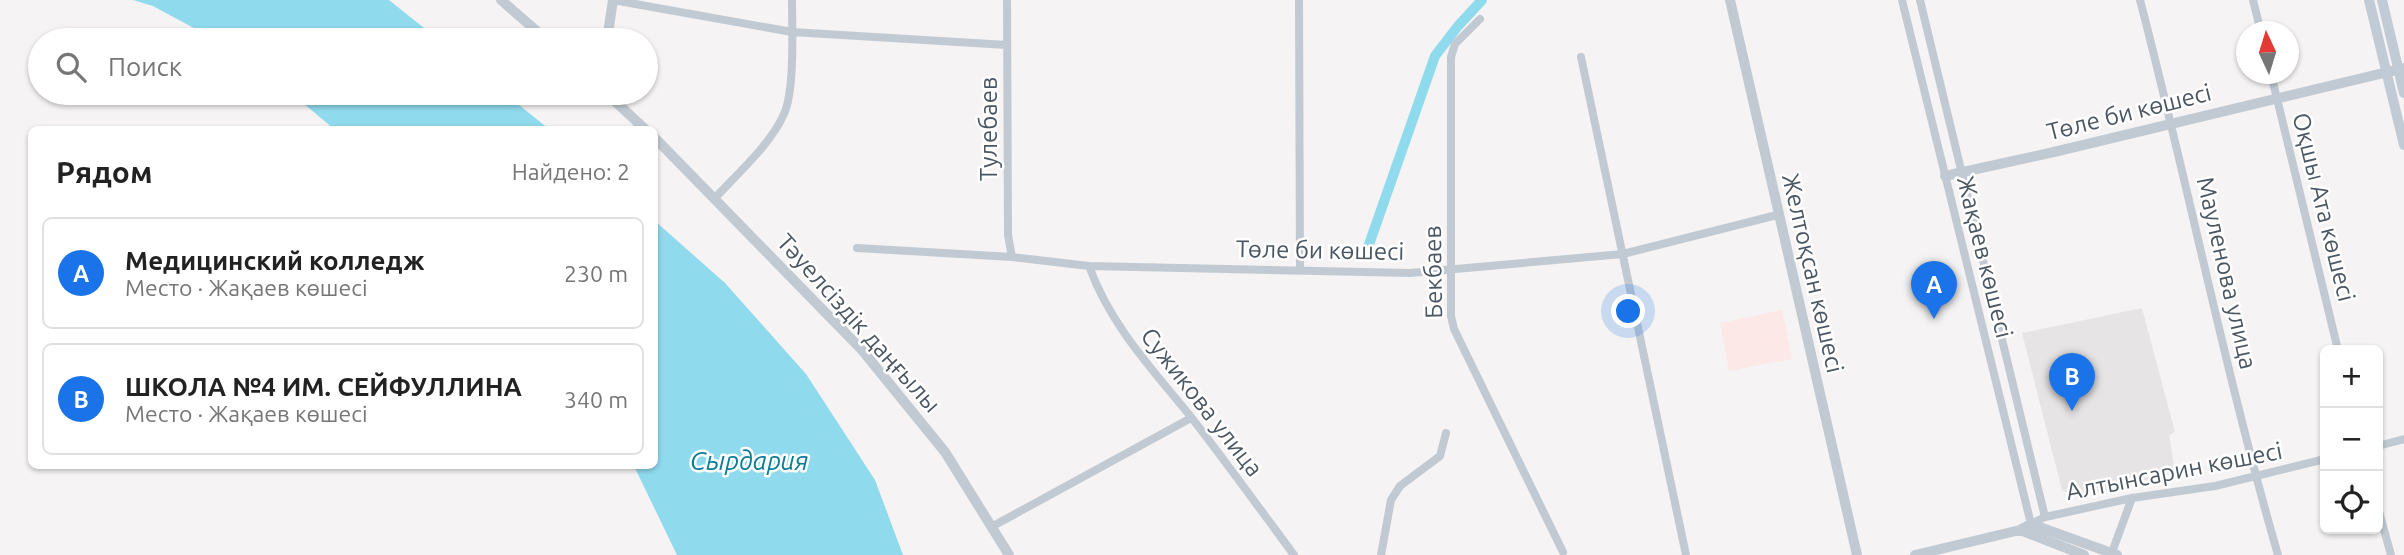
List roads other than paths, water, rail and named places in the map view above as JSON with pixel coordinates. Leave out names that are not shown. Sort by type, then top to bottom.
[{"type":"main road","points":[[2369,0],[2404,145]]},
{"type":"main road","points":[[2382,0],[2401,69],[2404,93]]},
{"type":"street","points":[[502,0],[534,28]]},
{"type":"street","points":[[609,28],[613,0],[792,32],[1007,45]]},
{"type":"street","points":[[716,198],[767,140],[785,113],[789,90],[792,0]]},
{"type":"street","name":"Тулебаев","points":[[1007,0],[1008,235],[1012,257]]},
{"type":"street","points":[[1299,0],[1300,270]]},
{"type":"street","name":"Желтоқсан көшесі","points":[[1730,0],[1777,215],[1857,555]]},
{"type":"street","name":"Жақаев көшесі","points":[[1902,0],[2031,524]]},
{"type":"street","name":"Жақаев көшесі","points":[[1920,0],[2046,517]]},
{"type":"street","name":"Мауленова улица","points":[[2140,0],[2172,122],[2255,477],[2278,555]]},
{"type":"street","points":[[2253,0],[2258,21]]},
{"type":"street","name":"Бекбаев","points":[[1480,19],[1455,44],[1451,57],[1451,316],[1454,329],[1563,552]]},
{"type":"street","points":[[1581,57],[1686,555]]},
{"type":"street","name":"Төле би көшесі","points":[[1945,176],[2401,69]]},
{"type":"street","name":"Оқшы Ата көшесі","points":[[2274,84],[2337,345]]},
{"type":"street","points":[[619,105],[642,126]]},
{"type":"street","name":"Тәуелсіздік даңғылы","points":[[658,141],[870,359],[945,452],[1009,555]]},
{"type":"street","name":"Төле би көшесі","points":[[857,248],[1012,257],[1089,266],[1410,273],[1623,254],[1777,215]]},
{"type":"street","name":"Сужикова улица","points":[[1089,266],[1096,285],[1131,345],[1191,418],[1294,555]]},
{"type":"street","points":[[993,526],[1191,418]]},
{"type":"street","points":[[1381,555],[1391,499],[1400,486],[1440,456],[1446,433]]},
{"type":"street","points":[[2383,445],[2404,439]]},
{"type":"street","name":"Алтынсарин көшесі","points":[[2031,524],[2046,517],[2132,498],[2215,486],[2320,460]]},
{"type":"street","points":[[1915,555],[2020,530],[2031,524],[2113,554],[2132,498]]},
{"type":"street","points":[[2383,526],[2391,555]]},
{"type":"street","points":[[2020,530],[2084,555]]},
{"type":"water","points":[[133,0],[389,0],[424,28],[194,28],[153,6]]},
{"type":"water","points":[[305,105],[519,105],[545,126],[330,126]]},
{"type":"water","name":"Сырдария","points":[[658,224],[725,283],[806,374],[875,480],[903,555],[677,555],[635,469],[658,469]]},
{"type":"waterway","points":[[1366,253],[1435,56],[1482,0]]},
{"type":"place","name":"Медицинский колледж","points":[[1934,319]]},
{"type":"place","name":"ШКОЛА №4 ИМ. СЕЙФУЛЛИНА","points":[[2072,411]]}]
